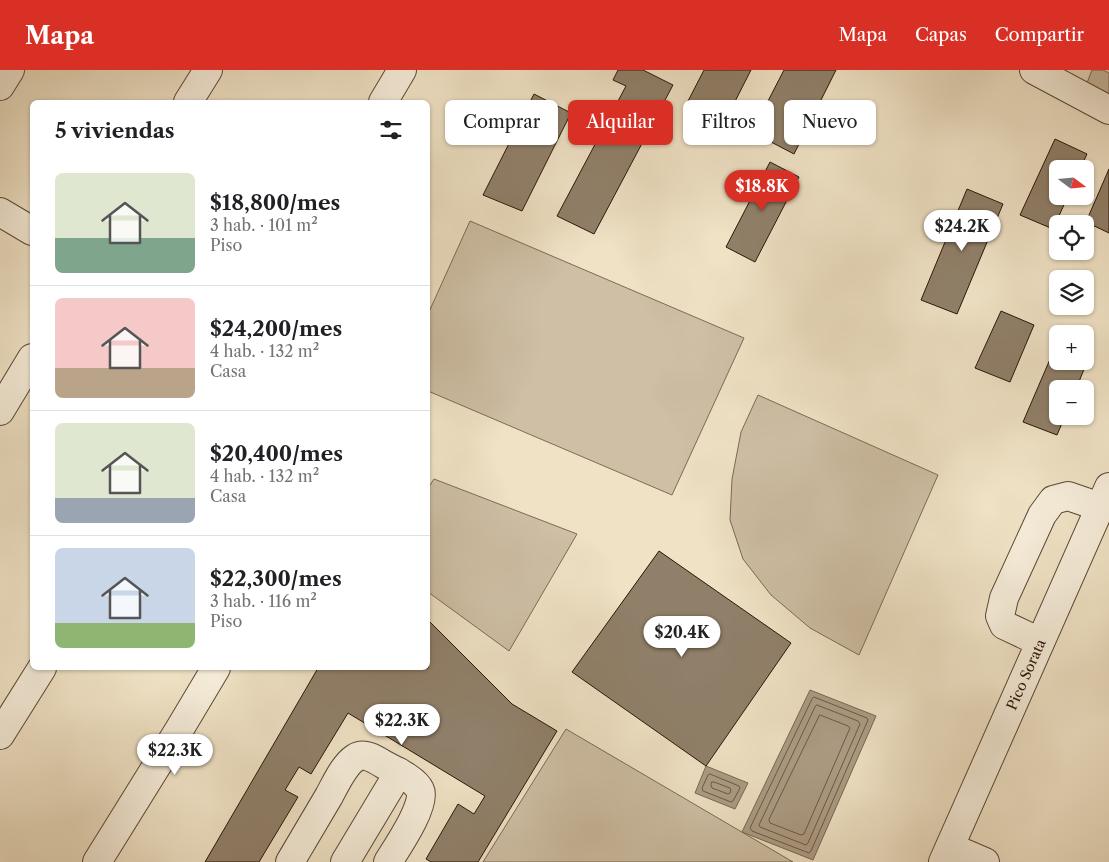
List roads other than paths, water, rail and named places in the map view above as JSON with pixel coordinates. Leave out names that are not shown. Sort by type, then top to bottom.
[{"type":"street","points":[[0,86],[10,70]]},
{"type":"street","points":[[189,100],[208,70]]},
{"type":"street","points":[[383,100],[402,70]]},
{"type":"street","points":[[1034,70],[1065,77],[1109,110]]},
{"type":"street","points":[[0,212],[30,230]]},
{"type":"street","points":[[0,411],[30,361]]},
{"type":"street","points":[[1040,642],[1004,625],[1000,616],[1004,598],[1042,515],[1053,500],[1068,496],[1105,497]]},
{"type":"street","name":"Pico Sorata","points":[[946,854],[1105,497]]},
{"type":"street","points":[[0,735],[41,670]]},
{"type":"street","points":[[97,862],[215,670]]},
{"type":"street","points":[[290,862],[342,773],[352,759],[359,756],[372,758],[399,772],[415,784],[422,796],[418,811],[388,862]]},
{"type":"street","points":[[345,862],[399,772]]},
{"type":"street","points":[[946,854],[986,862]]},
{"type":"water","points":[[810,690],[876,716],[813,860],[742,832]]},
{"type":"water","points":[[706,766],[748,783],[735,809],[695,793]]}]
